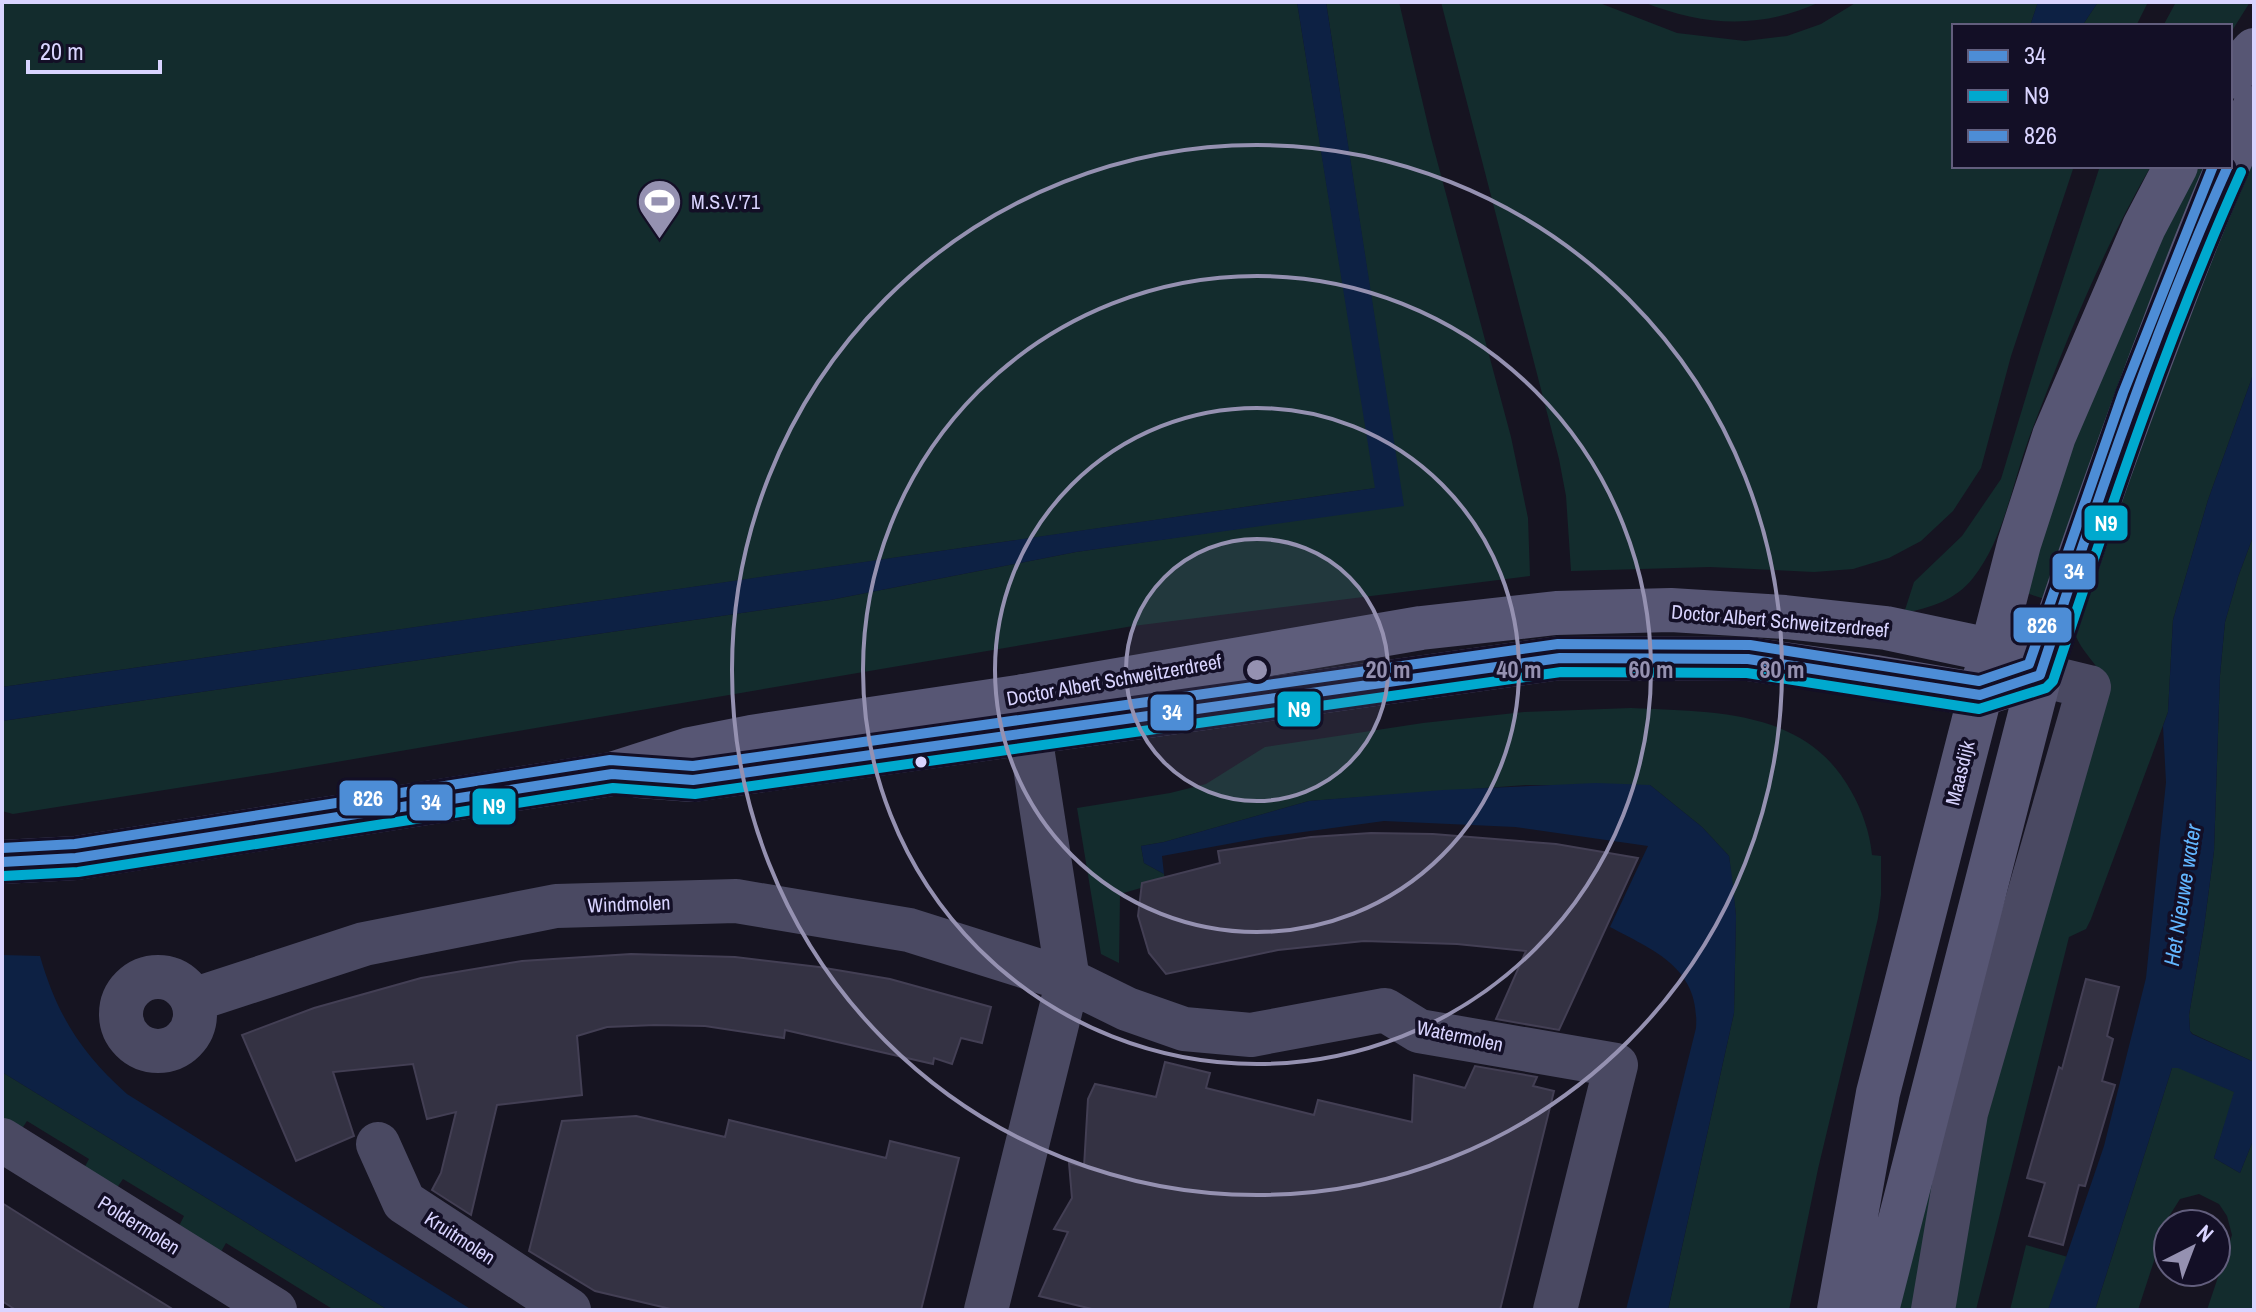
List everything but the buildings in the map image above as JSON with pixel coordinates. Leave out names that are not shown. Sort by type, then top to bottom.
[{"type":"street","points":[[2232,75],[2254,50]]},
{"type":"street","points":[[2232,157],[2254,108]]},
{"type":"street","name":"Maasdijk","points":[[1839,1310],[1878,1093],[2019,544],[2054,436],[2144,227],[2175,168]]},
{"type":"street","points":[[1877,1310],[2040,675],[2137,395],[2203,222],[2227,168]]},
{"type":"street","name":"Doctor Albert Schweitzerdreef","points":[[1027,714],[1421,628],[1556,613],[1671,610],[1785,617],[1886,628],[1990,650],[2040,675]]},
{"type":"street","name":"Doctor Albert Schweitzerdreef","points":[[2,862],[76,858],[612,774],[690,749],[751,737],[1027,714],[1560,658],[1748,659],[1980,695],[2040,675]]},
{"type":"street","points":[[1933,1310],[1966,1113],[2089,687],[2040,675]]},
{"type":"street","points":[[986,1310],[1068,980],[1027,714]]},
{"type":"street","name":"Windmolen","points":[[193,1000],[364,944],[556,906],[736,901],[909,930],[1068,980]]},
{"type":"street","name":"Watermolen","points":[[1068,980],[1127,1009],[1184,1029],[1251,1035],[1385,1010],[1419,1031],[1616,1065],[1555,1310]]},
{"type":"street","name":"Poldermolen","points":[[2,1140],[275,1310]]},
{"type":"street","name":"Kruitmolen","points":[[378,1144],[404,1202],[569,1310]]},
{"type":"green space","name":"M.S.V.'71","points":[[2,2],[1297,2],[1376,488],[2,687]]},
{"type":"green space","points":[[1326,2],[1399,2],[1431,138],[1511,437],[1528,518],[1530,576],[1133,626],[272,773],[13,814],[2,811],[2,721],[830,600],[1076,552],[1403,505]]},
{"type":"green space","points":[[1441,2],[1597,2],[1677,33],[1745,41],[1787,36],[1821,24],[1857,2],[2038,2],[2031,24],[1952,24],[1952,168],[2073,168],[2011,356],[1981,468],[1953,511],[1921,541],[1889,558],[1853,569],[1814,572],[1710,567],[1571,571],[1566,496]]},
{"type":"green space","points":[[1643,2],[1820,2],[1775,17],[1732,22],[1688,16]]},
{"type":"green space","points":[[2098,2],[2148,2],[2137,24],[2083,24]]},
{"type":"green space","points":[[2176,2],[2250,2],[2232,31],[2232,24],[2164,24]]},
{"type":"green space","points":[[2254,141],[2254,372],[2208,500],[2173,620],[2168,712],[2091,919],[2086,929],[2069,937],[1976,1310],[1948,1310],[1978,1115],[2099,670],[2078,640],[2072,619]]},
{"type":"green space","points":[[2099,168],[2150,168],[2116,232],[2070,334],[1984,563],[1966,586],[1951,597],[1933,606],[1904,613],[1914,582],[1962,536],[2001,479]]},
{"type":"green space","points":[[2198,168],[2216,168],[2051,601],[2023,592],[2080,424],[2181,197]]},
{"type":"green space","points":[[2254,534],[2254,1062],[2193,1034],[2189,1015],[2214,851],[2220,675],[2225,622]]},
{"type":"green space","points":[[1631,708],[1725,714],[1755,720],[1784,730],[1809,744],[1832,764],[1851,791],[1865,822],[1872,855],[1881,856],[1878,918],[1818,1169],[1789,1310],[1668,1310],[1734,1013],[1736,916],[1729,856],[1702,827],[1650,785],[1526,785],[1309,801],[1141,846],[1144,863],[1164,874],[1165,881],[1120,894],[1119,963],[1101,954],[1077,808],[1206,784],[1265,747],[1423,723],[1524,712]]},
{"type":"green space","points":[[2178,1067],[2235,1092],[2214,1158],[2240,1173],[2254,1138],[2254,1310],[2207,1310],[2214,1288],[2232,1288],[2232,1208],[2222,1208],[2199,1194],[2180,1199],[2174,1208],[2152,1208],[2152,1267],[2138,1310],[2095,1310],[2172,1068]]},
{"type":"green space","points":[[2,1072],[388,1310],[334,1310],[226,1243],[218,1257],[177,1230],[184,1216],[123,1179],[114,1192],[82,1172],[89,1159],[27,1121],[19,1133],[2,1122]]},
{"type":"green space","points":[[1930,1181],[1936,1183],[1919,1310],[1898,1310]]},
{"type":"green space","points":[[2026,1245],[2068,1257],[2048,1310],[2010,1310]]},
{"type":"water","points":[[1297,2],[1326,2],[1404,506],[1076,552],[830,600],[2,721],[2,687],[1375,488]]},
{"type":"water","points":[[2038,2],[2098,2],[2083,24],[2031,24]]},
{"type":"water","name":"Het Nieuwe water","points":[[2254,372],[2254,534],[2225,622],[2220,675],[2214,851],[2189,1015],[2192,1034],[2254,1062],[2254,1138],[2240,1173],[2214,1158],[2234,1092],[2172,1068],[2095,1310],[2048,1310],[2104,1146],[2146,978],[2166,782],[2163,726],[2168,712],[2173,620],[2208,500]]},
{"type":"water","points":[[1596,783],[1650,785],[1702,827],[1729,856],[1732,877],[1736,916],[1734,1013],[1668,1310],[1626,1310],[1696,1028],[1691,990],[1682,976],[1658,954],[1610,927],[1648,846],[1515,827],[1384,821],[1266,837],[1162,856],[1164,874],[1144,863],[1141,846],[1309,801],[1443,790]]},
{"type":"water","points":[[2,955],[40,956],[54,997],[73,1032],[96,1063],[127,1094],[472,1310],[388,1310],[2,1072]]},
{"type":"transit line","name":"826","points":[[2,848],[75,844],[610,760],[693,766],[1558,644],[1750,645],[1979,681],[2029,664],[2123,393],[2212,168]]},
{"type":"transit line","name":"34","points":[[2,862],[76,858],[612,774],[693,780],[1560,658],[1748,659],[1980,695],[2040,675],[2151,354],[2227,168]]},
{"type":"transit line","name":"N9","points":[[3,876],[78,872],[613,788],[695,794],[1561,672],[1747,673],[1979,709],[2046,688],[2053,681],[2164,360],[2241,172]]},
{"type":"place","name":"M.S.V.'71","points":[[660,241]]}]
